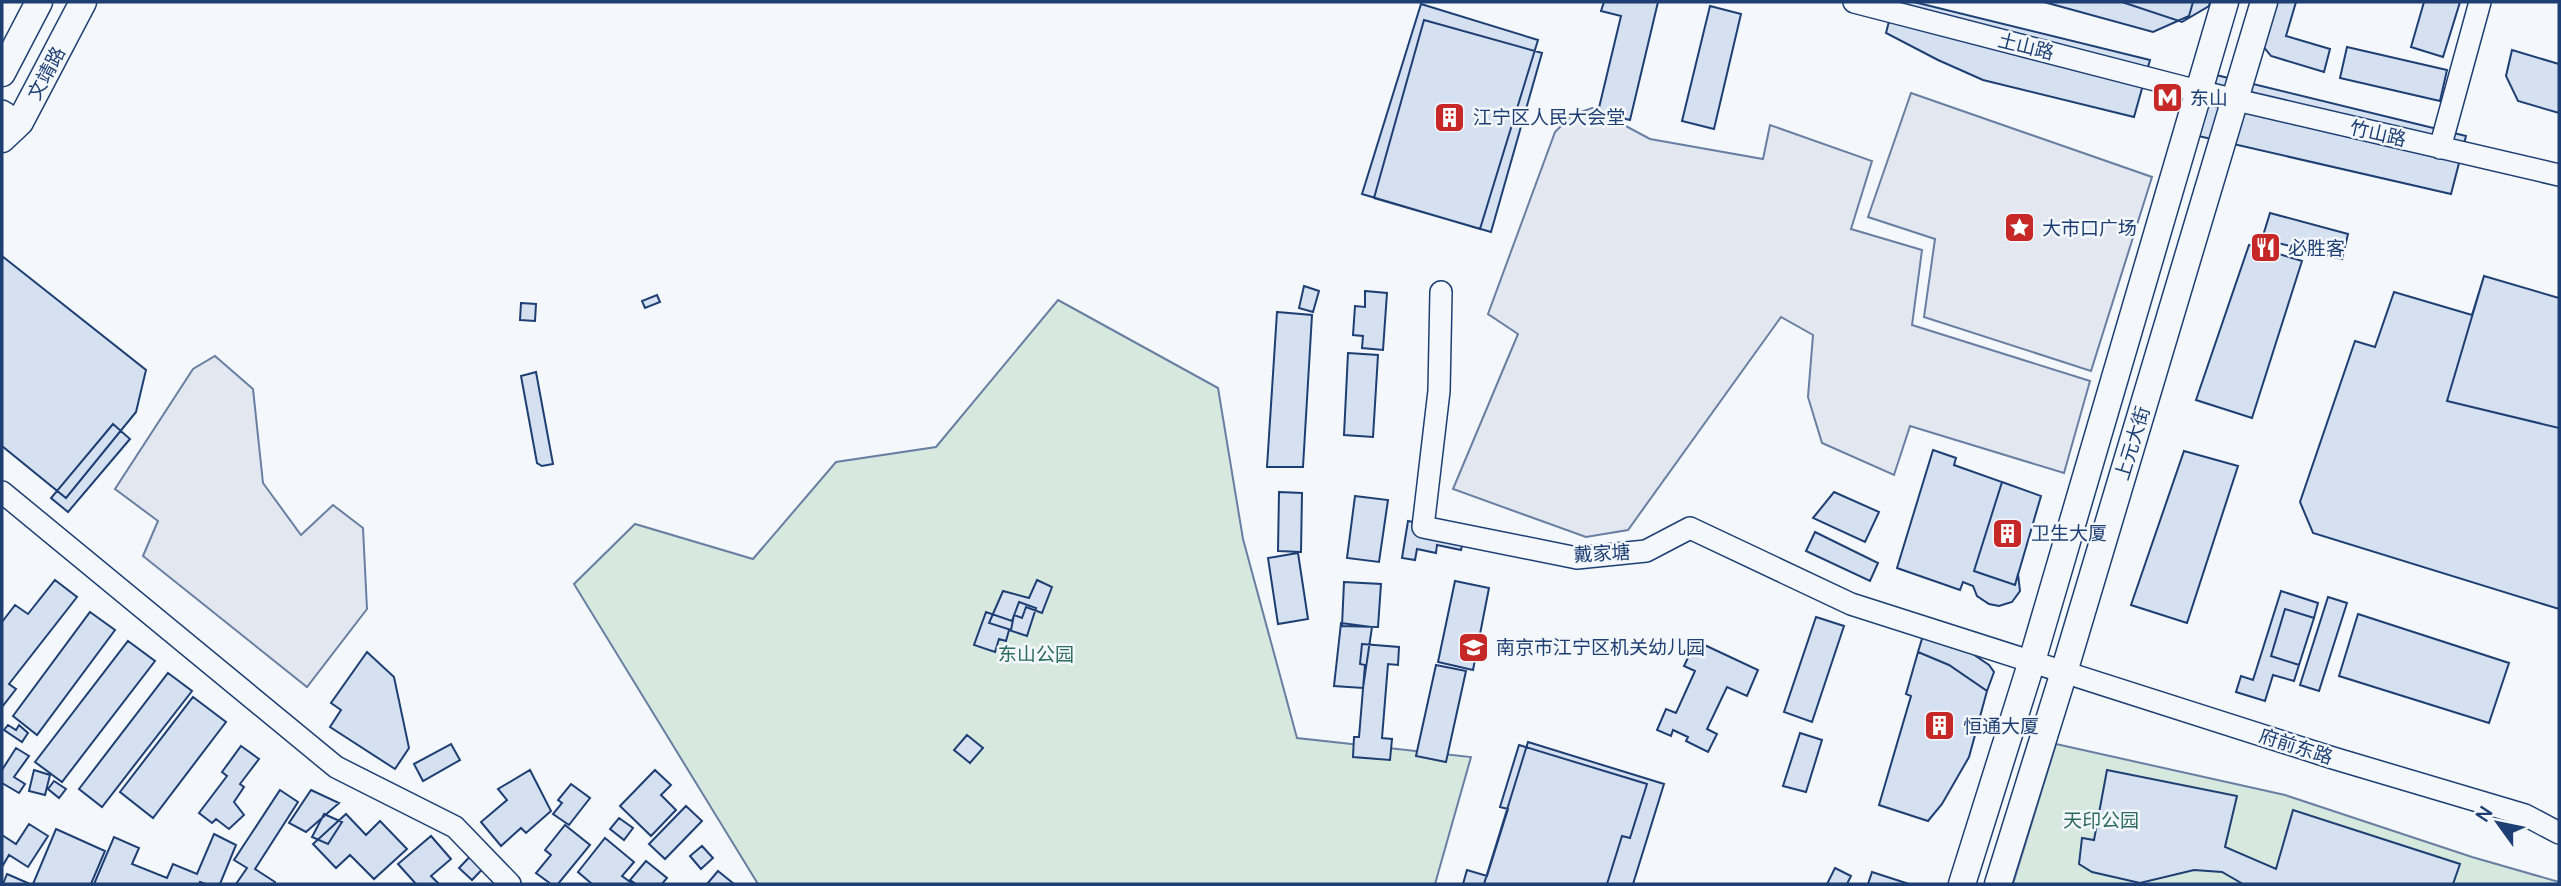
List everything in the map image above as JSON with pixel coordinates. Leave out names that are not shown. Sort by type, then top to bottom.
[{"type":"main road","name":"文靖路","points":[[2,74],[39,2]]},
{"type":"main road","name":"文靖路","points":[[8,124],[83,2]]},
{"type":"main road","name":"上元大街","points":[[1962,884],[2032,661],[2197,90],[2225,2]]},
{"type":"main road","name":"上元大街","points":[[1998,884],[2264,2]]},
{"type":"street","name":"土山路","points":[[1854,2],[2197,90]]},
{"type":"street","points":[[2441,148],[2480,2]]},
{"type":"street","name":"竹山路","points":[[2197,90],[2559,175]]},
{"type":"street","name":"戴家塘","points":[[1441,292],[1439,391],[1423,527],[1577,558],[1646,551],[1690,528],[1851,604],[2032,661]]},
{"type":"street","points":[[2,492],[336,767],[455,827],[510,884]]},
{"type":"street","name":"府前东路","points":[[2032,661],[2525,815],[2559,833]]},
{"type":"green space","name":"东山公园","points":[[1058,300],[1218,388],[1243,539],[1297,738],[1471,757],[1435,884],[758,884],[574,584],[635,524],[753,559],[836,462],[936,447]]},
{"type":"green space","name":"天印公园","points":[[2056,744],[2285,795],[2559,884],[2013,884]]},
{"type":"shaded area","name":"大市口广场","points":[[1911,93],[2152,177],[2091,371],[1924,317],[1935,239],[1868,217]]},
{"type":"shaded area","points":[[1592,108],[1650,139],[1763,159],[1770,125],[1872,161],[1851,229],[1922,250],[1912,325],[2090,381],[2064,473],[1910,426],[1894,475],[1822,443],[1808,397],[1813,335],[1781,317],[1628,530],[1586,537],[1453,489],[1518,334],[1488,314],[1555,132],[1572,115]]},
{"type":"shaded area","points":[[215,356],[253,389],[263,483],[301,535],[333,505],[363,528],[367,609],[307,687],[143,556],[158,521],[115,489],[193,369]]},
{"type":"building","points":[[1604,2],[1658,2],[1630,120],[1598,112],[1621,16],[1601,11]]},
{"type":"building","points":[[1894,2],[1914,2],[2150,60],[2134,117],[1983,80],[1938,60],[1886,33]]},
{"type":"building","points":[[2044,2],[2193,2],[2189,16],[2153,32]]},
{"type":"building","points":[[2122,2],[2210,2],[2209,6],[2182,22]]},
{"type":"building","points":[[2271,2],[2296,2],[2286,36],[2330,49],[2324,72],[2271,56],[2259,41]]},
{"type":"building","points":[[2424,2],[2460,2],[2443,57],[2411,47]]},
{"type":"building","name":"江宁区人民大会堂","points":[[1421,4],[1538,40],[1480,229],[1362,194]]},
{"type":"building","points":[[1710,6],[1741,14],[1714,129],[1682,121]]},
{"type":"building","name":"江宁区人民大会堂","points":[[1424,20],[1542,53],[1491,232],[1374,198]]},
{"type":"building","points":[[2347,47],[2447,70],[2440,101],[2340,78]]},
{"type":"building","points":[[2512,50],[2559,64],[2559,113],[2518,101],[2506,76]]},
{"type":"building","points":[[2212,74],[2466,136],[2451,194],[2194,135]]},
{"type":"building","points":[[2270,213],[2348,234],[2342,259],[2262,239]]},
{"type":"building","points":[[2249,245],[2302,261],[2252,418],[2196,400]]},
{"type":"building","points":[[2,256],[146,370],[136,412],[66,498],[2,446]]},
{"type":"building","points":[[2484,276],[2559,298],[2559,609],[2313,533],[2300,502],[2355,341],[2375,347],[2394,292],[2472,315]]},
{"type":"building","points":[[2484,276],[2559,298],[2559,428],[2447,401]]},
{"type":"building","points":[[1304,286],[1319,291],[1313,312],[1299,308]]},
{"type":"building","points":[[1365,291],[1387,293],[1383,350],[1362,348],[1363,336],[1353,335],[1355,306],[1365,307]]},
{"type":"building","points":[[657,295],[660,302],[645,308],[642,301]]},
{"type":"building","points":[[521,303],[536,304],[535,321],[520,320]]},
{"type":"building","points":[[1277,312],[1312,315],[1303,467],[1267,467]]},
{"type":"building","points":[[1348,353],[1378,355],[1373,437],[1344,435]]},
{"type":"building","points":[[536,372],[553,464],[542,466],[537,463],[521,376]]},
{"type":"building","points":[[113,424],[130,439],[68,512],[51,498]]},
{"type":"building","points":[[1933,450],[1956,458],[1954,465],[2002,482],[1974,571],[2015,585],[2018,574],[2020,591],[2012,602],[1999,606],[1989,604],[1977,596],[1973,586],[1963,582],[1960,590],[1897,568]]},
{"type":"building","points":[[2184,451],[2238,466],[2187,623],[2131,605]]},
{"type":"building","name":"卫生大厦","points":[[2002,482],[2041,496],[2015,585],[1974,571]]},
{"type":"building","points":[[1279,492],[1302,493],[1301,552],[1278,551]]},
{"type":"building","points":[[1834,492],[1879,512],[1865,542],[1813,518]]},
{"type":"building","points":[[1355,496],[1388,500],[1379,562],[1347,558]]},
{"type":"building","points":[[1408,521],[1465,532],[1461,550],[1437,545],[1436,553],[1417,549],[1415,560],[1402,558]]},
{"type":"building","points":[[1815,532],[1878,563],[1870,581],[1806,551]]},
{"type":"building","points":[[1298,553],[1308,619],[1278,624],[1268,558]]},
{"type":"building","points":[[55,580],[77,597],[9,684],[16,689],[2,707],[2,622],[15,605],[28,614]]},
{"type":"building","points":[[1037,580],[1052,587],[1042,613],[1026,607],[1022,618],[1014,615],[1011,630],[989,623],[1003,591],[1029,598]]},
{"type":"building","points":[[1455,581],[1489,588],[1473,670],[1438,662]]},
{"type":"building","points":[[1344,582],[1381,584],[1378,627],[1342,626]]},
{"type":"building","points":[[2281,591],[2318,603],[2314,618],[2285,609],[2271,656],[2299,665],[2294,681],[2273,675],[2265,701],[2236,692],[2241,676],[2253,680]]},
{"type":"building","points":[[2328,597],[2347,603],[2319,691],[2300,685]]},
{"type":"building","points":[[1019,602],[1036,608],[1027,636],[1009,630],[1006,641],[999,639],[995,652],[974,645],[986,612],[1012,621]]},
{"type":"building","points":[[2285,609],[2314,618],[2299,665],[2271,656]]},
{"type":"building","points":[[90,612],[115,630],[37,735],[13,716]]},
{"type":"building","points":[[2358,614],[2509,663],[2489,723],[2339,676]]},
{"type":"building","points":[[1816,617],[1844,626],[1812,722],[1784,712]]},
{"type":"building","points":[[1341,623],[1372,627],[1363,688],[1334,686]]},
{"type":"building","points":[[1924,632],[1961,646],[1989,665],[1994,672],[1987,691],[1949,665],[1918,652]]},
{"type":"building","points":[[128,641],[155,661],[62,782],[35,762]]},
{"type":"building","points":[[1696,641],[1758,670],[1747,696],[1727,687],[1707,729],[1717,734],[1708,752],[1686,741],[1688,737],[1673,730],[1671,736],[1657,730],[1666,709],[1676,713],[1695,671],[1684,666]]},
{"type":"building","points":[[1362,644],[1399,647],[1398,665],[1388,664],[1382,738],[1392,739],[1390,760],[1353,757],[1354,737],[1359,737],[1365,665],[1360,664]]},
{"type":"building","points":[[367,652],[394,677],[409,748],[395,769],[330,727],[341,710],[331,703]]},
{"type":"building","name":"恒通大厦","points":[[1918,652],[1949,665],[1987,691],[1969,757],[1942,804],[1928,821],[1879,805],[1911,696],[1906,694]]},
{"type":"building","points":[[1436,665],[1466,671],[1446,762],[1416,756]]},
{"type":"building","points":[[168,673],[192,691],[102,807],[79,789]]},
{"type":"building","points":[[193,697],[226,722],[153,818],[120,792]]},
{"type":"building","points":[[8,725],[16,730],[19,725],[28,733],[22,742],[4,730]]},
{"type":"building","points":[[1800,733],[1822,740],[1806,792],[1783,786]]},
{"type":"building","points":[[967,735],[983,748],[970,763],[954,750]]},
{"type":"building","points":[[1528,742],[1664,784],[1633,884],[1484,884]]},
{"type":"building","points":[[451,744],[460,760],[423,781],[414,764]]},
{"type":"building","points":[[1519,745],[1647,784],[1630,838],[1622,836],[1607,884],[1463,884],[1467,870],[1487,876],[1508,809],[1500,807]]},
{"type":"building","points":[[241,746],[259,759],[240,784],[244,787],[234,802],[244,815],[229,829],[216,819],[212,823],[199,813],[227,776],[222,772]]},
{"type":"building","points":[[16,748],[29,756],[14,777],[25,784],[19,793],[2,783],[2,770]]},
{"type":"building","points":[[34,770],[50,775],[45,795],[29,791]]},
{"type":"building","points":[[530,770],[551,811],[526,833],[521,828],[501,846],[481,822],[507,800],[498,789]]},
{"type":"building","points":[[655,770],[671,785],[661,795],[676,810],[651,836],[620,806]]},
{"type":"building","points":[[2107,770],[2237,796],[2225,847],[2276,869],[2293,810],[2460,864],[2453,884],[2243,884],[2222,872],[2194,870],[2140,883],[2092,872],[2079,864],[2082,838],[2094,840]]},
{"type":"building","points":[[2107,770],[2237,796],[2225,847],[2276,869],[2293,810],[2460,864],[2453,884],[2243,884],[2222,872],[2194,870],[2140,883],[2092,872],[2079,864],[2082,838],[2094,840]]},
{"type":"building","points":[[54,781],[66,789],[59,798],[48,789]]},
{"type":"building","points":[[571,784],[590,798],[569,825],[553,814],[562,803],[558,800]]},
{"type":"building","points":[[280,790],[298,802],[255,869],[275,882],[236,884],[247,868],[234,860]]},
{"type":"building","points":[[311,790],[339,803],[306,832],[289,823]]},
{"type":"building","points":[[686,806],[702,821],[665,859],[649,844]]},
{"type":"building","points":[[324,814],[342,822],[328,844],[312,837]]},
{"type":"building","points":[[346,814],[366,835],[380,821],[407,849],[374,879],[350,855],[336,868],[313,844]]},
{"type":"building","points":[[619,818],[633,828],[624,840],[610,829]]},
{"type":"building","points":[[29,824],[48,836],[28,867],[9,855],[2,867],[2,835],[16,844]]},
{"type":"building","points":[[565,825],[590,845],[558,884],[551,884],[536,873],[551,855],[545,850]]},
{"type":"building","points":[[56,829],[105,851],[91,884],[33,884]]},
{"type":"building","points":[[214,834],[236,845],[220,884],[94,884],[114,837],[139,848],[132,864],[167,878],[173,864],[197,874]]},
{"type":"building","points":[[431,836],[451,859],[431,876],[439,884],[416,884],[398,864]]},
{"type":"building","points":[[605,838],[634,862],[622,876],[633,884],[592,884],[578,872]]},
{"type":"building","points":[[702,846],[713,858],[701,869],[690,856]]},
{"type":"building","points":[[479,847],[492,859],[472,880],[459,868]]},
{"type":"building","points":[[646,861],[667,878],[662,884],[636,884],[630,880]]},
{"type":"building","points":[[1835,868],[1851,876],[1847,884],[1827,884]]},
{"type":"building","points":[[718,871],[734,884],[707,884]]},
{"type":"building","points":[[1872,872],[1909,884],[1868,884]]},
{"type":"building","points":[[7,874],[30,884],[3,884]]},
{"type":"place","name":"东山","points":[[2167,98]]},
{"type":"place","name":"江宁区人民大会堂","points":[[1450,117]]},
{"type":"place","name":"大市口广场","points":[[2019,228]]},
{"type":"place","name":"必胜客","points":[[2265,248]]},
{"type":"place","name":"卫生大厦","points":[[2008,533]]},
{"type":"place","name":"南京市江宁区机关幼儿园","points":[[1473,647]]},
{"type":"place","name":"恒通大厦","points":[[1940,726]]}]
